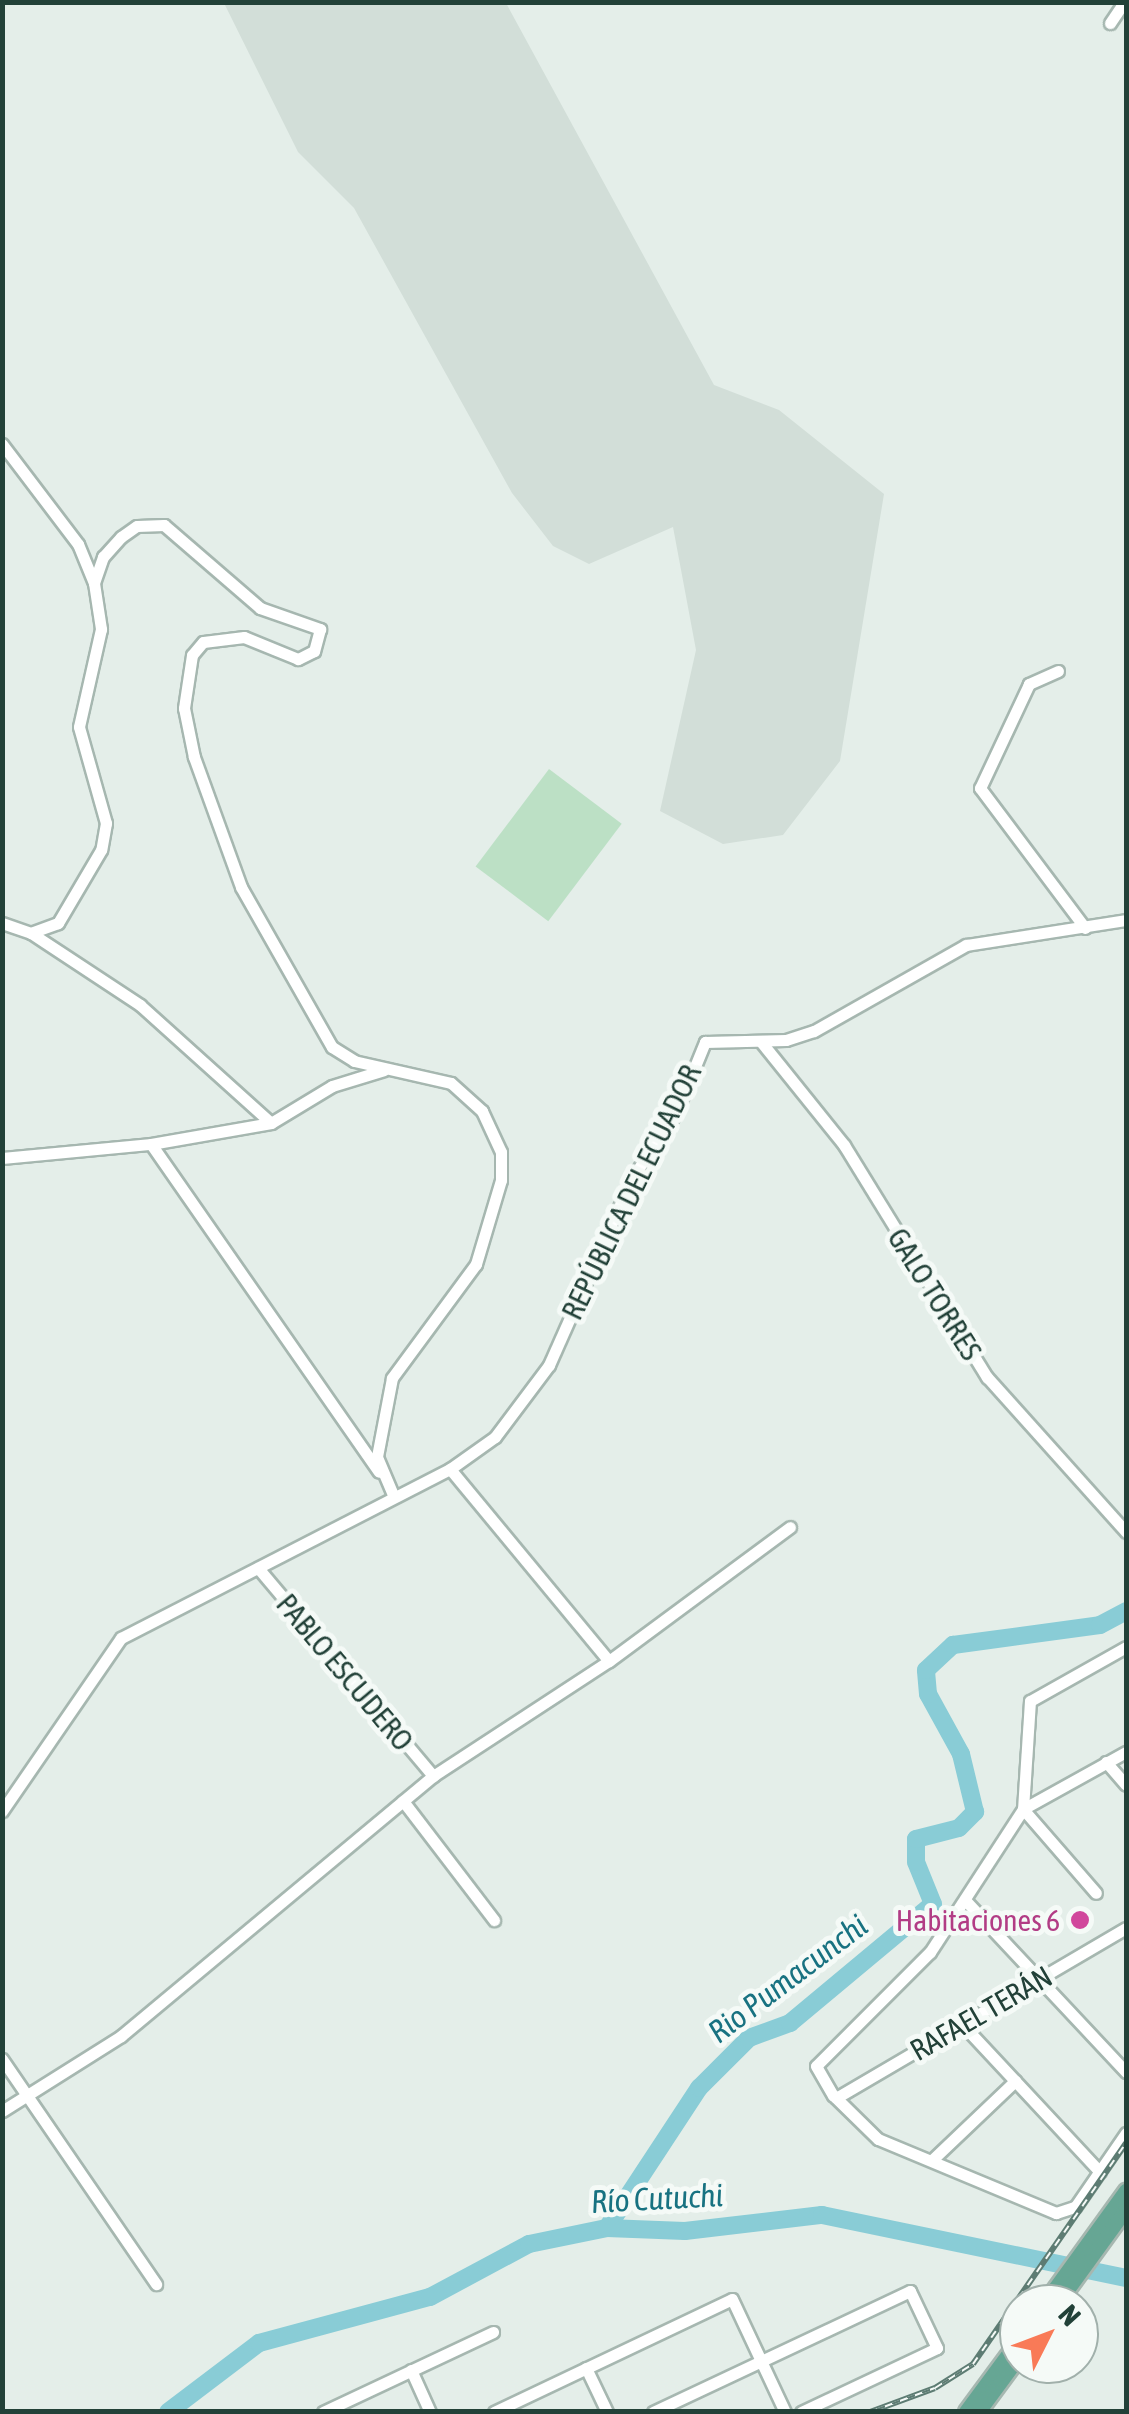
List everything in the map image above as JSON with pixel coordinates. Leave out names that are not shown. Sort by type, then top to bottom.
[{"type":"main road","points":[[1071,2284],[1119,2213],[1126,2191]]},
{"type":"main road","points":[[1060,2284],[1119,2213]]},
{"type":"main road","points":[[966,2412],[999,2375]]},
{"type":"main road","points":[[979,2412],[999,2381]]},
{"type":"street","points":[[1110,23],[1124,2]]},
{"type":"street","points":[[2,444],[78,544],[94,583],[100,629],[79,727],[106,822],[101,850],[58,923],[31,933]]},
{"type":"street","points":[[94,583],[103,557],[121,538],[138,526],[164,525],[260,608],[320,629],[314,651],[298,659],[244,637],[203,642],[188,671],[188,732],[241,887],[322,1030],[342,1056],[388,1069],[438,1076],[463,1090],[492,1130],[502,1180],[476,1264],[392,1378],[378,1472]]},
{"type":"street","points":[[1058,671],[1028,684],[980,788],[1085,928]]},
{"type":"street","name":"REPÚBLICA DEL ECUADOR","points":[[2,1811],[122,1638],[450,1470],[495,1437],[549,1365],[632,1178],[676,1113],[698,1052],[716,1038],[762,1042],[814,1031],[966,945],[1126,920]]},
{"type":"street","points":[[2,923],[31,933],[140,1005],[271,1122]]},
{"type":"street","name":"GALO TORRES","points":[[762,1042],[844,1145],[987,1377],[1126,1532]]},
{"type":"street","points":[[2,1158],[151,1144],[271,1122],[332,1086],[388,1069]]},
{"type":"street","points":[[151,1144],[394,1497]]},
{"type":"street","points":[[450,1470],[609,1662]]},
{"type":"street","points":[[2,2111],[121,2036],[432,1776],[609,1662],[790,1527]]},
{"type":"street","name":"PABLO ESCUDERO","points":[[258,1568],[432,1776]]},
{"type":"street","points":[[1096,1893],[1023,1809],[1030,1701],[1126,1647]]},
{"type":"street","points":[[1126,1752],[1023,1809],[930,1952],[816,2066],[836,2098],[878,2138],[1056,2213],[1074,2207],[1126,2133]]},
{"type":"street","points":[[1106,1762],[1126,1785]]},
{"type":"street","points":[[403,1801],[494,1920]]},
{"type":"street","points":[[965,1900],[1126,2072]]},
{"type":"street","name":"RAFAEL TERÁN","points":[[836,2098],[1125,1932]]},
{"type":"street","points":[[962,2024],[1100,2172]]},
{"type":"street","points":[[2,2059],[156,2284]]},
{"type":"street","points":[[932,2160],[1016,2081]]},
{"type":"street","points":[[653,2412],[910,2291],[937,2348],[802,2412]]},
{"type":"street","points":[[494,2412],[732,2300],[786,2412]]},
{"type":"street","points":[[323,2412],[493,2332]]},
{"type":"street","points":[[586,2368],[607,2412]]},
{"type":"street","points":[[411,2370],[430,2412]]},
{"type":"shaded area","points":[[224,3],[506,3],[714,385],[779,410],[884,494],[840,761],[783,835],[723,844],[660,811],[696,650],[673,527],[589,564],[553,546],[512,493],[354,208],[298,152]]},
{"type":"green space","points":[[549,769],[622,824],[548,921],[476,866]]},
{"type":"waterway","name":"Rio Pumacunchi","points":[[607,2228],[699,2088],[749,2038],[790,2023],[933,1904],[916,1862],[916,1839],[959,1828],[975,1812],[961,1754],[928,1694],[926,1670],[953,1645],[1100,1625],[1126,1611]]},
{"type":"waterway","name":"Río Cutuchi","points":[[168,2412],[259,2343],[430,2297],[529,2244],[607,2228],[685,2231],[822,2215],[1126,2278]]},
{"type":"railway","points":[[870,2412],[935,2388],[973,2364],[1126,2143]]},
{"type":"place","name":"Habitaciones 6","points":[[1080,1920]]}]
